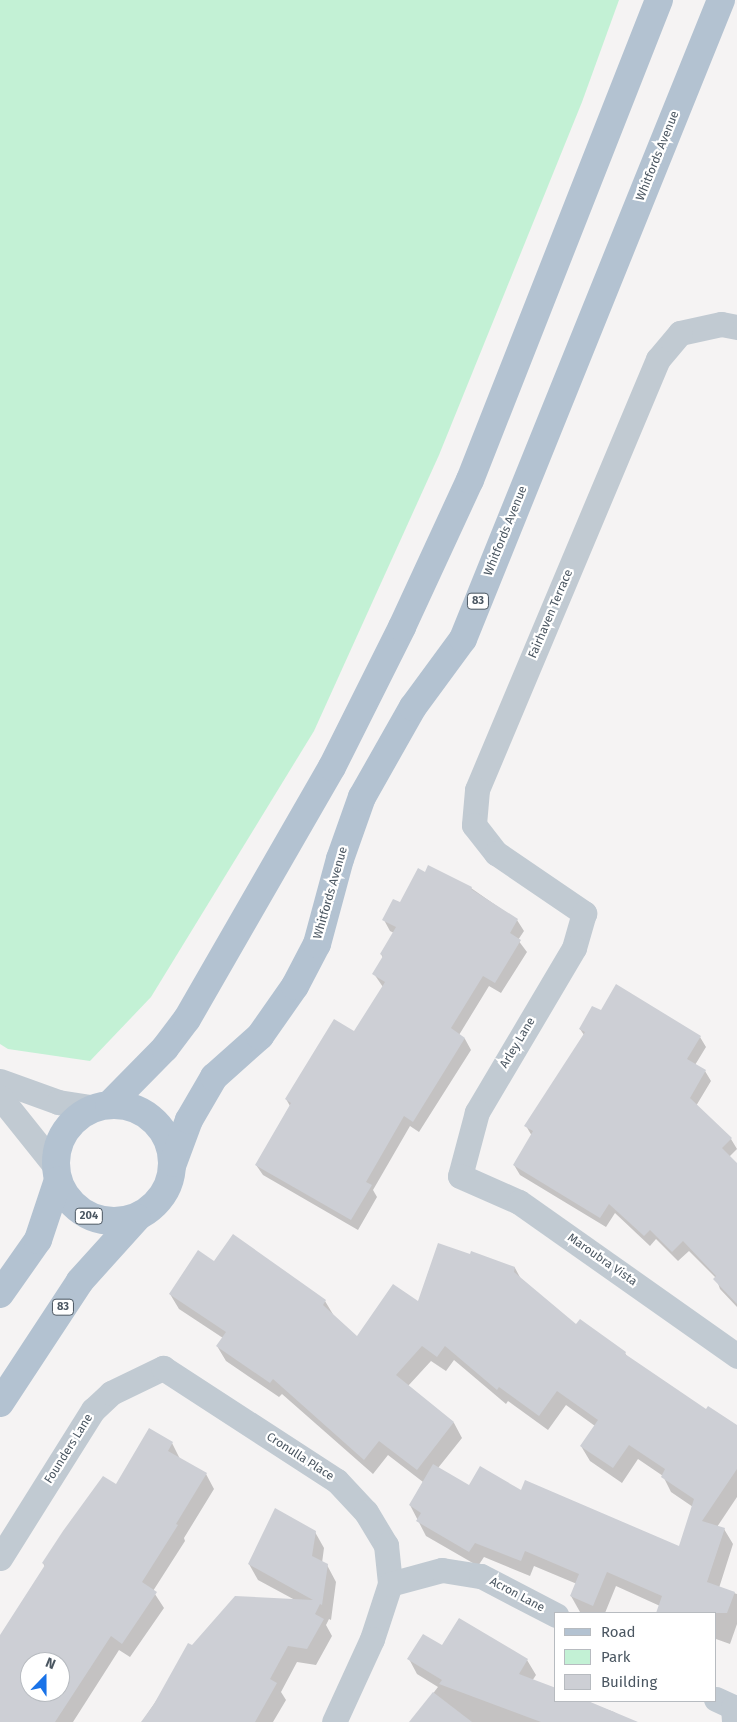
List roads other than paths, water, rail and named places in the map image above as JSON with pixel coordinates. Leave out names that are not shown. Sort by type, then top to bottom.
[{"type":"main road","points":[[0,1294],[38,1240],[56,1173],[57,1148],[65,1131],[78,1117],[101,1107],[166,1048],[187,1019],[332,767],[402,627],[470,480],[659,0]]},
{"type":"main road","name":"Whitfords Avenue","points":[[173,1163],[189,1120],[214,1077],[260,1036],[295,986],[317,944],[340,860],[362,797],[413,707],[463,639],[721,0]]},
{"type":"main road","points":[[101,1107],[128,1106],[146,1114],[160,1127],[170,1144],[173,1163]]},
{"type":"main road","name":"83","points":[[0,1403],[80,1281],[137,1218],[152,1209],[164,1196],[171,1180],[173,1163]]},
{"type":"main road","name":"204","points":[[56,1173],[66,1198],[80,1212],[98,1220],[118,1222],[137,1218]]},
{"type":"street","name":"Fairhaven Terrace","points":[[584,913],[496,853],[474,825],[477,790],[658,359],[680,333],[721,324],[737,328]]},
{"type":"street","name":"Arley Lane","points":[[460,1176],[478,1112],[574,948],[584,913]]},
{"type":"street","points":[[0,1081],[58,1102],[101,1107]]},
{"type":"street","points":[[0,1097],[56,1173]]},
{"type":"street","name":"Maroubra Vista","points":[[460,1176],[519,1202],[737,1356]]},
{"type":"street","name":"Founders Lane","points":[[0,1558],[93,1410],[111,1393],[163,1368]]},
{"type":"street","name":"Cronulla Place","points":[[163,1368],[336,1481],[366,1512],[386,1545],[390,1584],[372,1639],[334,1722]]},
{"type":"street","name":"Acron Lane","points":[[390,1584],[442,1570],[481,1576],[554,1614]]}]
